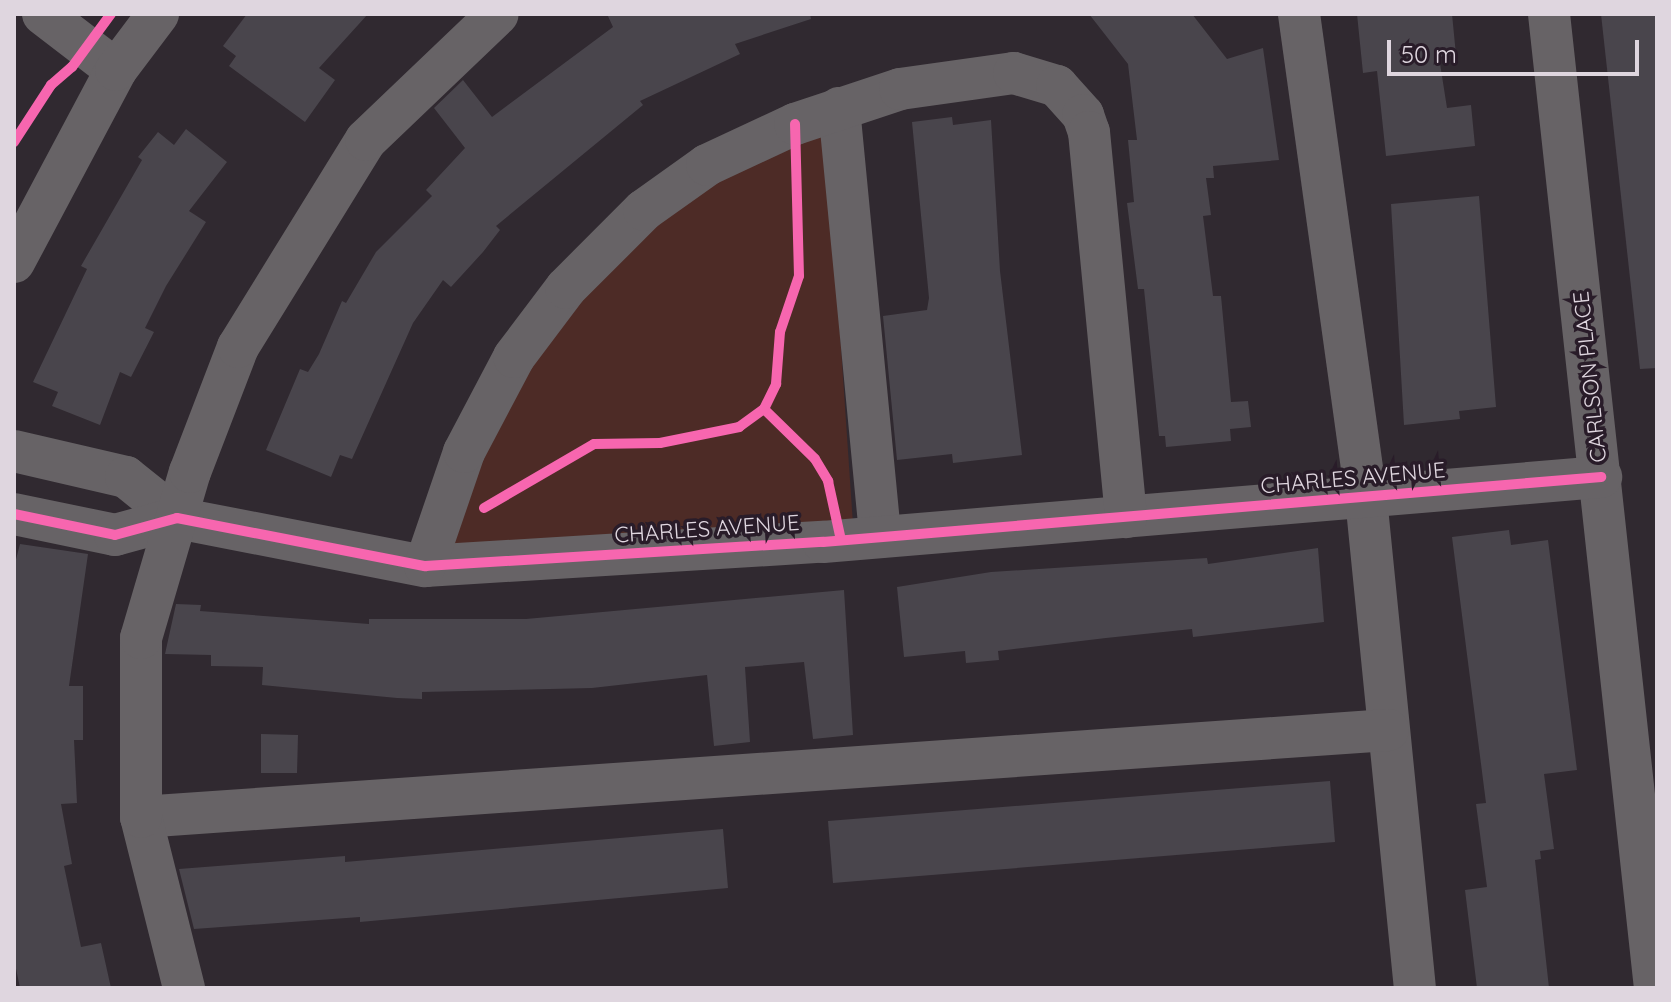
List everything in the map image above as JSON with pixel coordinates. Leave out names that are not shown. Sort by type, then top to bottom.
[{"type":"street","points":[[43,14],[116,70]]},
{"type":"street","points":[[184,988],[141,817],[141,638],[177,518],[238,347],[366,140],[498,14]]},
{"type":"street","points":[[1299,14],[1366,498],[1415,988]]},
{"type":"street","name":"CARLSON PLACE","points":[[1549,14],[1655,988]]},
{"type":"street","points":[[14,262],[116,70],[148,17]]},
{"type":"street","points":[[425,566],[464,452],[514,357],[566,288],[644,210],[707,165],[839,108],[958,77],[1014,73],[1057,86],[1083,115],[1089,132],[1126,517]]},
{"type":"street","points":[[839,108],[880,537]]},
{"type":"street","name":"CHARLES AVENUE","points":[[14,451],[126,477],[177,518]]},
{"type":"street","name":"CHARLES AVENUE","points":[[14,514],[115,535],[177,518],[425,566],[880,537],[1601,477]]},
{"type":"street","points":[[141,817],[1388,730]]},
{"type":"shaded area","points":[[825,113],[854,539],[425,566],[464,452],[644,210]]},
{"type":"building","points":[[247,14],[368,14],[319,68],[335,80],[305,122],[229,66],[236,56],[223,46]]},
{"type":"building","points":[[607,14],[810,14],[811,19],[735,44],[740,54],[640,101],[643,105],[496,226],[500,230],[483,252],[451,287],[443,280],[413,323],[352,459],[340,455],[331,477],[266,450],[300,369],[308,372],[342,301],[346,303],[376,252],[432,196],[426,190],[465,148],[434,108],[463,80],[492,117],[613,27]]},
{"type":"building","points":[[1089,14],[1192,14],[1227,59],[1263,48],[1279,160],[1213,166],[1214,178],[1206,178],[1211,215],[1203,216],[1213,296],[1221,296],[1231,402],[1248,401],[1251,427],[1230,429],[1231,441],[1166,447],[1165,436],[1159,436],[1144,289],[1138,289],[1127,203],[1134,202],[1128,140],[1137,140],[1128,64]]},
{"type":"building","points":[[1357,14],[1452,14],[1456,55],[1439,57],[1447,108],[1471,105],[1475,146],[1386,156],[1377,71],[1363,73]]},
{"type":"building","points":[[1601,14],[1657,14],[1657,368],[1640,369]]},
{"type":"building","points":[[952,117],[953,125],[991,120],[1000,271],[1022,455],[953,463],[952,454],[897,460],[883,316],[927,310],[929,298],[912,122]]},
{"type":"building","points":[[186,129],[227,162],[189,211],[206,222],[166,286],[145,328],[154,332],[131,377],[120,372],[100,425],[52,406],[58,392],[33,382],[87,269],[81,266],[142,160],[138,157],[158,132],[174,145]]},
{"type":"building","points":[[1479,196],[1496,407],[1459,411],[1460,419],[1404,425],[1391,204]]},
{"type":"building","points":[[1509,530],[1511,545],[1548,540],[1577,770],[1544,774],[1554,849],[1540,851],[1541,859],[1535,860],[1549,988],[1477,988],[1465,890],[1487,887],[1476,804],[1486,803],[1452,537]]},
{"type":"building","points":[[20,544],[88,554],[69,686],[83,686],[83,740],[74,740],[77,803],[61,804],[72,864],[64,866],[81,947],[101,943],[111,988],[20,988],[14,959],[14,567]]},
{"type":"building","points":[[1318,548],[1324,622],[1193,637],[1192,629],[1106,638],[998,651],[999,660],[966,663],[965,651],[904,657],[897,587],[991,572],[1207,558],[1208,564]]},
{"type":"building","points":[[844,590],[853,735],[813,739],[804,662],[745,667],[750,742],[714,746],[707,675],[592,688],[422,692],[422,699],[262,685],[263,667],[211,666],[211,655],[165,654],[176,604],[201,605],[200,611],[369,624],[369,619],[526,619]]},
{"type":"building","points":[[261,734],[298,735],[297,773],[261,773]]},
{"type":"building","points":[[1330,781],[1335,842],[833,883],[828,821]]},
{"type":"building","points":[[723,829],[728,888],[360,922],[360,917],[194,929],[179,869],[345,856],[345,862]]},
{"type":"cycle path","points":[[14,142],[51,85],[72,67],[111,14]]},
{"type":"cycle path","points":[[484,508],[594,444],[660,443],[739,427],[764,409],[776,384],[780,332],[799,276],[795,124]]},
{"type":"cycle path","points":[[764,409],[815,459],[828,481],[841,540]]},
{"type":"cycle path","points":[[14,514],[115,535],[177,518],[425,566],[823,542],[1601,477]]}]
